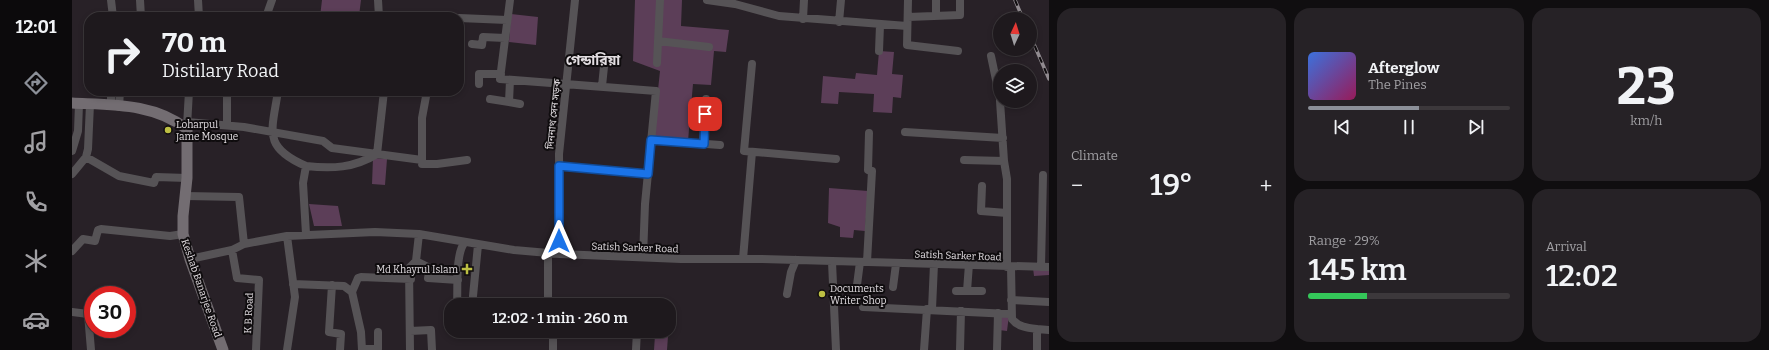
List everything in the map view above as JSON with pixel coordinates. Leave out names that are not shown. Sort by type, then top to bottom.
[{"type":"main road","points":[[80,104],[115,106],[159,112],[187,125]]},
{"type":"main road","name":"Keshab Banarjee Road","points":[[187,125],[187,178],[183,216],[184,234],[190,259],[223,350]]},
{"type":"street","points":[[112,0],[113,12]]},
{"type":"street","points":[[140,0],[141,12]]},
{"type":"street","points":[[198,0],[199,12]]},
{"type":"street","points":[[268,12],[272,0]]},
{"type":"street","points":[[378,0],[379,12]]},
{"type":"street","points":[[510,0],[500,79],[656,91],[648,174],[643,257]]},
{"type":"street","name":"দিননাথ সেন সড়ক","points":[[560,254],[559,166],[575,0]]},
{"type":"street","points":[[657,63],[660,0]]},
{"type":"street","points":[[708,0],[735,4],[779,16],[839,22],[907,26]]},
{"type":"street","points":[[803,19],[804,0]]},
{"type":"street","points":[[839,22],[841,0]]},
{"type":"street","points":[[908,0],[907,45],[958,51]]},
{"type":"street","points":[[936,0],[936,16]]},
{"type":"street","points":[[908,17],[960,15],[960,0]]},
{"type":"street","points":[[464,18],[507,20]]},
{"type":"street","points":[[879,51],[880,25]]},
{"type":"street","points":[[472,44],[482,45],[483,37],[505,38]]},
{"type":"street","points":[[658,41],[709,47]]},
{"type":"street","points":[[991,56],[993,66]]},
{"type":"street","points":[[602,86],[605,57]]},
{"type":"street","points":[[752,64],[744,151],[836,159]]},
{"type":"street","points":[[479,84],[479,74],[501,74]]},
{"type":"street","points":[[508,102],[510,80]]},
{"type":"street","points":[[112,96],[115,106]]},
{"type":"street","points":[[115,106],[118,96]]},
{"type":"street","points":[[189,96],[187,125],[227,125],[323,142],[332,148],[422,160]]},
{"type":"street","points":[[227,96],[227,125]]},
{"type":"street","points":[[277,96],[272,133],[277,147],[289,159],[306,166],[344,167],[366,161],[377,154]]},
{"type":"street","points":[[377,154],[383,96]]},
{"type":"street","points":[[426,96],[422,118],[422,164],[437,164],[467,160]]},
{"type":"street","points":[[490,98],[520,104]]},
{"type":"street","points":[[704,144],[706,99]]},
{"type":"street","points":[[72,151],[78,131],[80,104]]},
{"type":"street","points":[[72,174],[86,157],[88,149],[80,104]]},
{"type":"street","points":[[1001,108],[1004,161],[1007,180],[1009,267]]},
{"type":"street","points":[[905,132],[1003,138]]},
{"type":"street","points":[[857,285],[864,262],[872,171],[868,170],[868,133]]},
{"type":"street","points":[[651,140],[720,145]]},
{"type":"street","points":[[743,259],[752,152]]},
{"type":"street","points":[[86,157],[119,176],[154,183],[156,177],[187,178]]},
{"type":"street","points":[[964,160],[1004,161]]},
{"type":"street","points":[[306,166],[304,183],[306,234]]},
{"type":"street","points":[[559,166],[648,174]]},
{"type":"street","points":[[1043,175],[1045,267]]},
{"type":"street","points":[[982,186],[981,212],[1007,213]]},
{"type":"street","points":[[186,196],[239,197],[244,244]]},
{"type":"street","points":[[72,250],[83,239],[95,241],[98,230],[101,229],[170,236],[184,234]]},
{"type":"street","name":"Satish Sarker Road","points":[[190,259],[232,250],[244,244],[287,236],[375,232],[419,234],[478,245],[560,254],[1045,267]]},
{"type":"street","points":[[410,350],[411,279],[409,268],[416,261],[419,234]]},
{"type":"street","points":[[287,236],[295,297],[287,350]]},
{"type":"street","points":[[457,298],[461,248],[465,242]]},
{"type":"street","points":[[473,296],[478,245]]},
{"type":"street","name":"K B Road","points":[[232,250],[237,278],[259,280],[256,350]]},
{"type":"street","points":[[548,253],[548,298]]},
{"type":"street","points":[[787,294],[791,272],[796,260]]},
{"type":"street","points":[[416,261],[430,268],[428,278],[458,280]]},
{"type":"street","points":[[832,262],[836,350]]},
{"type":"street","points":[[894,287],[896,264]]},
{"type":"street","points":[[924,350],[934,264]]},
{"type":"street","points":[[967,291],[969,264]]},
{"type":"street","name":"Satish Sarker Road","points":[[1009,267],[1011,300],[1010,314]]},
{"type":"street","points":[[378,332],[378,349],[362,349],[361,332],[352,292],[358,278],[411,279]]},
{"type":"street","points":[[293,284],[344,286],[352,292]]},
{"type":"street","points":[[332,285],[329,332],[341,334],[340,350]]},
{"type":"street","points":[[956,291],[982,291]]},
{"type":"street","points":[[1011,300],[1049,302]]},
{"type":"street","points":[[863,307],[1010,314],[1015,323],[1025,328],[1049,330]]},
{"type":"street","points":[[960,350],[961,311]]},
{"type":"street","points":[[72,312],[86,313],[89,316],[91,350]]},
{"type":"street","points":[[997,350],[998,313]]},
{"type":"street","points":[[1038,329],[1038,350]]},
{"type":"street","points":[[410,331],[431,330],[432,350]]},
{"type":"street","points":[[553,338],[553,350]]},
{"type":"street","points":[[636,350],[637,338]]},
{"type":"shaded area","points":[[322,0],[361,0],[360,12],[321,12]]},
{"type":"shaded area","points":[[635,0],[682,0],[681,26],[729,30],[726,52],[714,51],[711,85],[693,84],[688,141],[653,137],[660,71],[633,61]]},
{"type":"shaded area","points":[[511,14],[538,17],[536,45],[509,42]]},
{"type":"shaded area","points":[[879,51],[894,52],[892,74],[903,75],[901,98],[893,97],[892,113],[873,112],[874,94],[839,92],[838,104],[821,103],[823,76],[855,79],[856,73],[877,75]]},
{"type":"shaded area","points":[[373,158],[387,159],[385,185],[372,184]]},
{"type":"shaded area","points":[[829,188],[868,191],[865,231],[854,230],[853,238],[840,237],[840,227],[828,223]]},
{"type":"shaded area","points":[[309,204],[338,206],[342,226],[314,226]]},
{"type":"shaded area","points":[[1033,268],[1049,269],[1049,275],[1034,276]]},
{"type":"shaded area","points":[[1000,315],[1009,315],[1007,331],[999,330]]},
{"type":"shaded area","points":[[655,338],[668,338],[667,350],[654,350]]},
{"type":"railway","points":[[1015,0],[1020,12]]},
{"type":"railway","points":[[1037,51],[1049,79]]},
{"type":"place","name":"Loharpul Jame Mosque","points":[[168,130]]},
{"type":"place","name":"Md Khayrul Islam","points":[[467,269]]},
{"type":"place","name":"Documents Writer Shop","points":[[822,294]]},
{"type":"district","name":"গেন্ডারিয়া","points":[[593,60]]},
{"type":"route","points":[[559,241],[559,166],[648,174],[651,140],[704,144],[705,114]]}]
